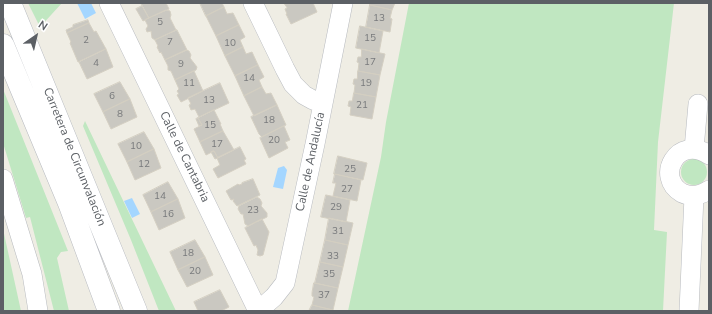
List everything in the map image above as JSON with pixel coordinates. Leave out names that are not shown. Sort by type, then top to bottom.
[{"type":"main road","name":"Carretera de Circunvalación","points":[[10,3],[136,311]]},
{"type":"main road","name":"Carretera de Circunvalación","points":[[3,45],[69,203],[109,311]]},
{"type":"street","name":"Calle de Cantabria","points":[[109,3],[258,311]]},
{"type":"street","points":[[253,3],[284,69],[293,84],[304,95],[323,104]]},
{"type":"street","name":"Calle de Andalucía","points":[[258,311],[274,297],[285,282],[343,3]]},
{"type":"street","points":[[689,311],[701,193],[686,195],[678,190],[673,184],[670,176],[670,168],[673,160],[686,150],[702,152],[698,104]]},
{"type":"street","points":[[3,179],[32,274],[38,311]]},
{"type":"green space","points":[[28,3],[62,3],[40,27]]},
{"type":"green space","points":[[409,3],[674,3],[658,142],[654,230],[667,232],[663,311],[348,311],[381,157],[386,122]]},
{"type":"green space","points":[[3,89],[68,251],[61,252],[57,258],[69,311],[54,311],[30,217],[26,218],[3,143]]},
{"type":"green space","points":[[85,121],[176,311],[159,311],[83,126]]},
{"type":"green space","points":[[694,159],[703,163],[707,172],[703,181],[694,185],[685,181],[681,172],[685,163]]},
{"type":"green space","points":[[3,229],[21,311],[3,311]]},
{"type":"water","points":[[77,3],[91,3],[96,13],[85,19]]},
{"type":"water","points":[[284,166],[287,170],[283,189],[273,187],[278,168]]},
{"type":"water","points":[[132,198],[140,214],[132,218],[124,201]]},
{"type":"building","points":[[141,3],[166,3],[169,9],[149,18]]},
{"type":"building","points":[[200,3],[222,3],[224,7],[206,16]]},
{"type":"building","points":[[284,3],[313,3],[317,12],[291,24],[286,14],[285,9],[287,8]]},
{"type":"building","points":[[370,3],[395,3],[392,10],[370,5]]},
{"type":"building","points":[[370,5],[392,10],[390,18],[392,19],[390,32],[366,27]]},
{"type":"building","points":[[142,6],[149,18],[143,21],[136,9]]},
{"type":"building","points":[[224,7],[227,14],[233,13],[239,25],[216,36],[206,16]]},
{"type":"building","points":[[166,10],[170,11],[170,18],[176,30],[155,40],[152,38],[151,31],[147,32],[146,29],[148,26],[145,20]]},
{"type":"building","points":[[88,20],[89,23],[67,33],[66,30],[73,27],[73,25]]},
{"type":"building","points":[[89,23],[94,32],[96,31],[106,49],[78,62],[67,33]]},
{"type":"building","points":[[239,25],[245,37],[240,40],[243,47],[225,56],[216,36]]},
{"type":"building","points":[[360,26],[383,31],[379,53],[356,48]]},
{"type":"building","points":[[177,30],[187,50],[165,60],[157,47],[158,46],[155,40]]},
{"type":"building","points":[[243,47],[246,54],[252,52],[258,65],[235,76],[225,56]]},
{"type":"building","points":[[106,49],[113,67],[87,79],[79,62]]},
{"type":"building","points":[[362,49],[385,54],[380,75],[358,71],[359,63],[357,62],[358,57],[361,57]]},
{"type":"building","points":[[186,50],[189,51],[191,55],[190,58],[197,67],[196,70],[175,80],[171,71],[168,70],[165,60]]},
{"type":"building","points":[[258,65],[264,77],[259,80],[262,87],[244,96],[235,76]]},
{"type":"building","points":[[194,71],[203,91],[181,102],[177,95],[179,94],[177,91],[179,89],[175,80]]},
{"type":"building","points":[[358,71],[380,75],[376,97],[354,93],[355,85],[353,84],[354,79],[357,79]]},
{"type":"building","points":[[120,82],[130,99],[103,112],[94,94]]},
{"type":"building","points":[[220,83],[229,103],[199,117],[195,109],[191,110],[189,105],[191,104],[188,98]]},
{"type":"building","points":[[262,87],[266,94],[271,93],[277,105],[254,116],[244,96]]},
{"type":"building","points":[[354,93],[376,97],[372,119],[350,115],[351,107],[348,106],[349,101],[352,101]]},
{"type":"building","points":[[130,99],[137,117],[111,129],[103,112]]},
{"type":"building","points":[[277,105],[286,125],[262,137],[251,117]]},
{"type":"building","points":[[214,110],[223,131],[200,142],[194,129],[202,125],[198,118]]},
{"type":"building","points":[[198,118],[202,125],[199,126],[196,119]]},
{"type":"building","points":[[284,126],[290,140],[285,142],[288,148],[269,158],[260,138]]},
{"type":"building","points":[[223,131],[234,150],[218,158],[214,151],[206,155],[200,142]]},
{"type":"building","points":[[144,132],[154,149],[127,162],[118,144]]},
{"type":"building","points":[[240,147],[246,159],[244,160],[246,164],[218,178],[213,169],[220,165],[217,158]]},
{"type":"building","points":[[154,149],[161,168],[135,180],[127,162]]},
{"type":"building","points":[[214,151],[218,158],[215,159],[211,152]]},
{"type":"building","points":[[338,156],[367,163],[363,180],[334,174]]},
{"type":"building","points":[[335,174],[361,180],[357,201],[333,196],[336,183],[333,183]]},
{"type":"building","points":[[253,179],[260,195],[237,206],[233,201],[234,199],[231,200],[226,191],[238,184],[242,184]]},
{"type":"building","points":[[168,182],[178,199],[151,212],[143,195]]},
{"type":"building","points":[[326,195],[350,200],[346,222],[321,217]]},
{"type":"building","points":[[257,197],[260,199],[262,203],[261,206],[267,213],[267,217],[248,226],[245,224],[243,214],[241,214],[238,209],[239,206]]},
{"type":"building","points":[[178,199],[185,218],[159,230],[151,212]]},
{"type":"building","points":[[329,218],[353,223],[348,245],[325,240]]},
{"type":"building","points":[[262,219],[269,232],[263,255],[260,256],[257,255],[258,250],[256,245],[254,246],[245,228]]},
{"type":"building","points":[[195,240],[205,257],[178,270],[170,252]]},
{"type":"building","points":[[325,240],[348,245],[343,267],[320,262]]},
{"type":"building","points":[[205,257],[213,275],[187,287],[178,270]]},
{"type":"building","points":[[320,262],[343,267],[338,288],[315,283]]},
{"type":"building","points":[[314,283],[338,288],[333,310],[312,305],[314,297],[312,296],[312,293]]},
{"type":"building","points":[[220,290],[229,307],[221,311],[198,311],[194,302]]},
{"type":"building","points":[[312,305],[333,310],[309,311]]}]
